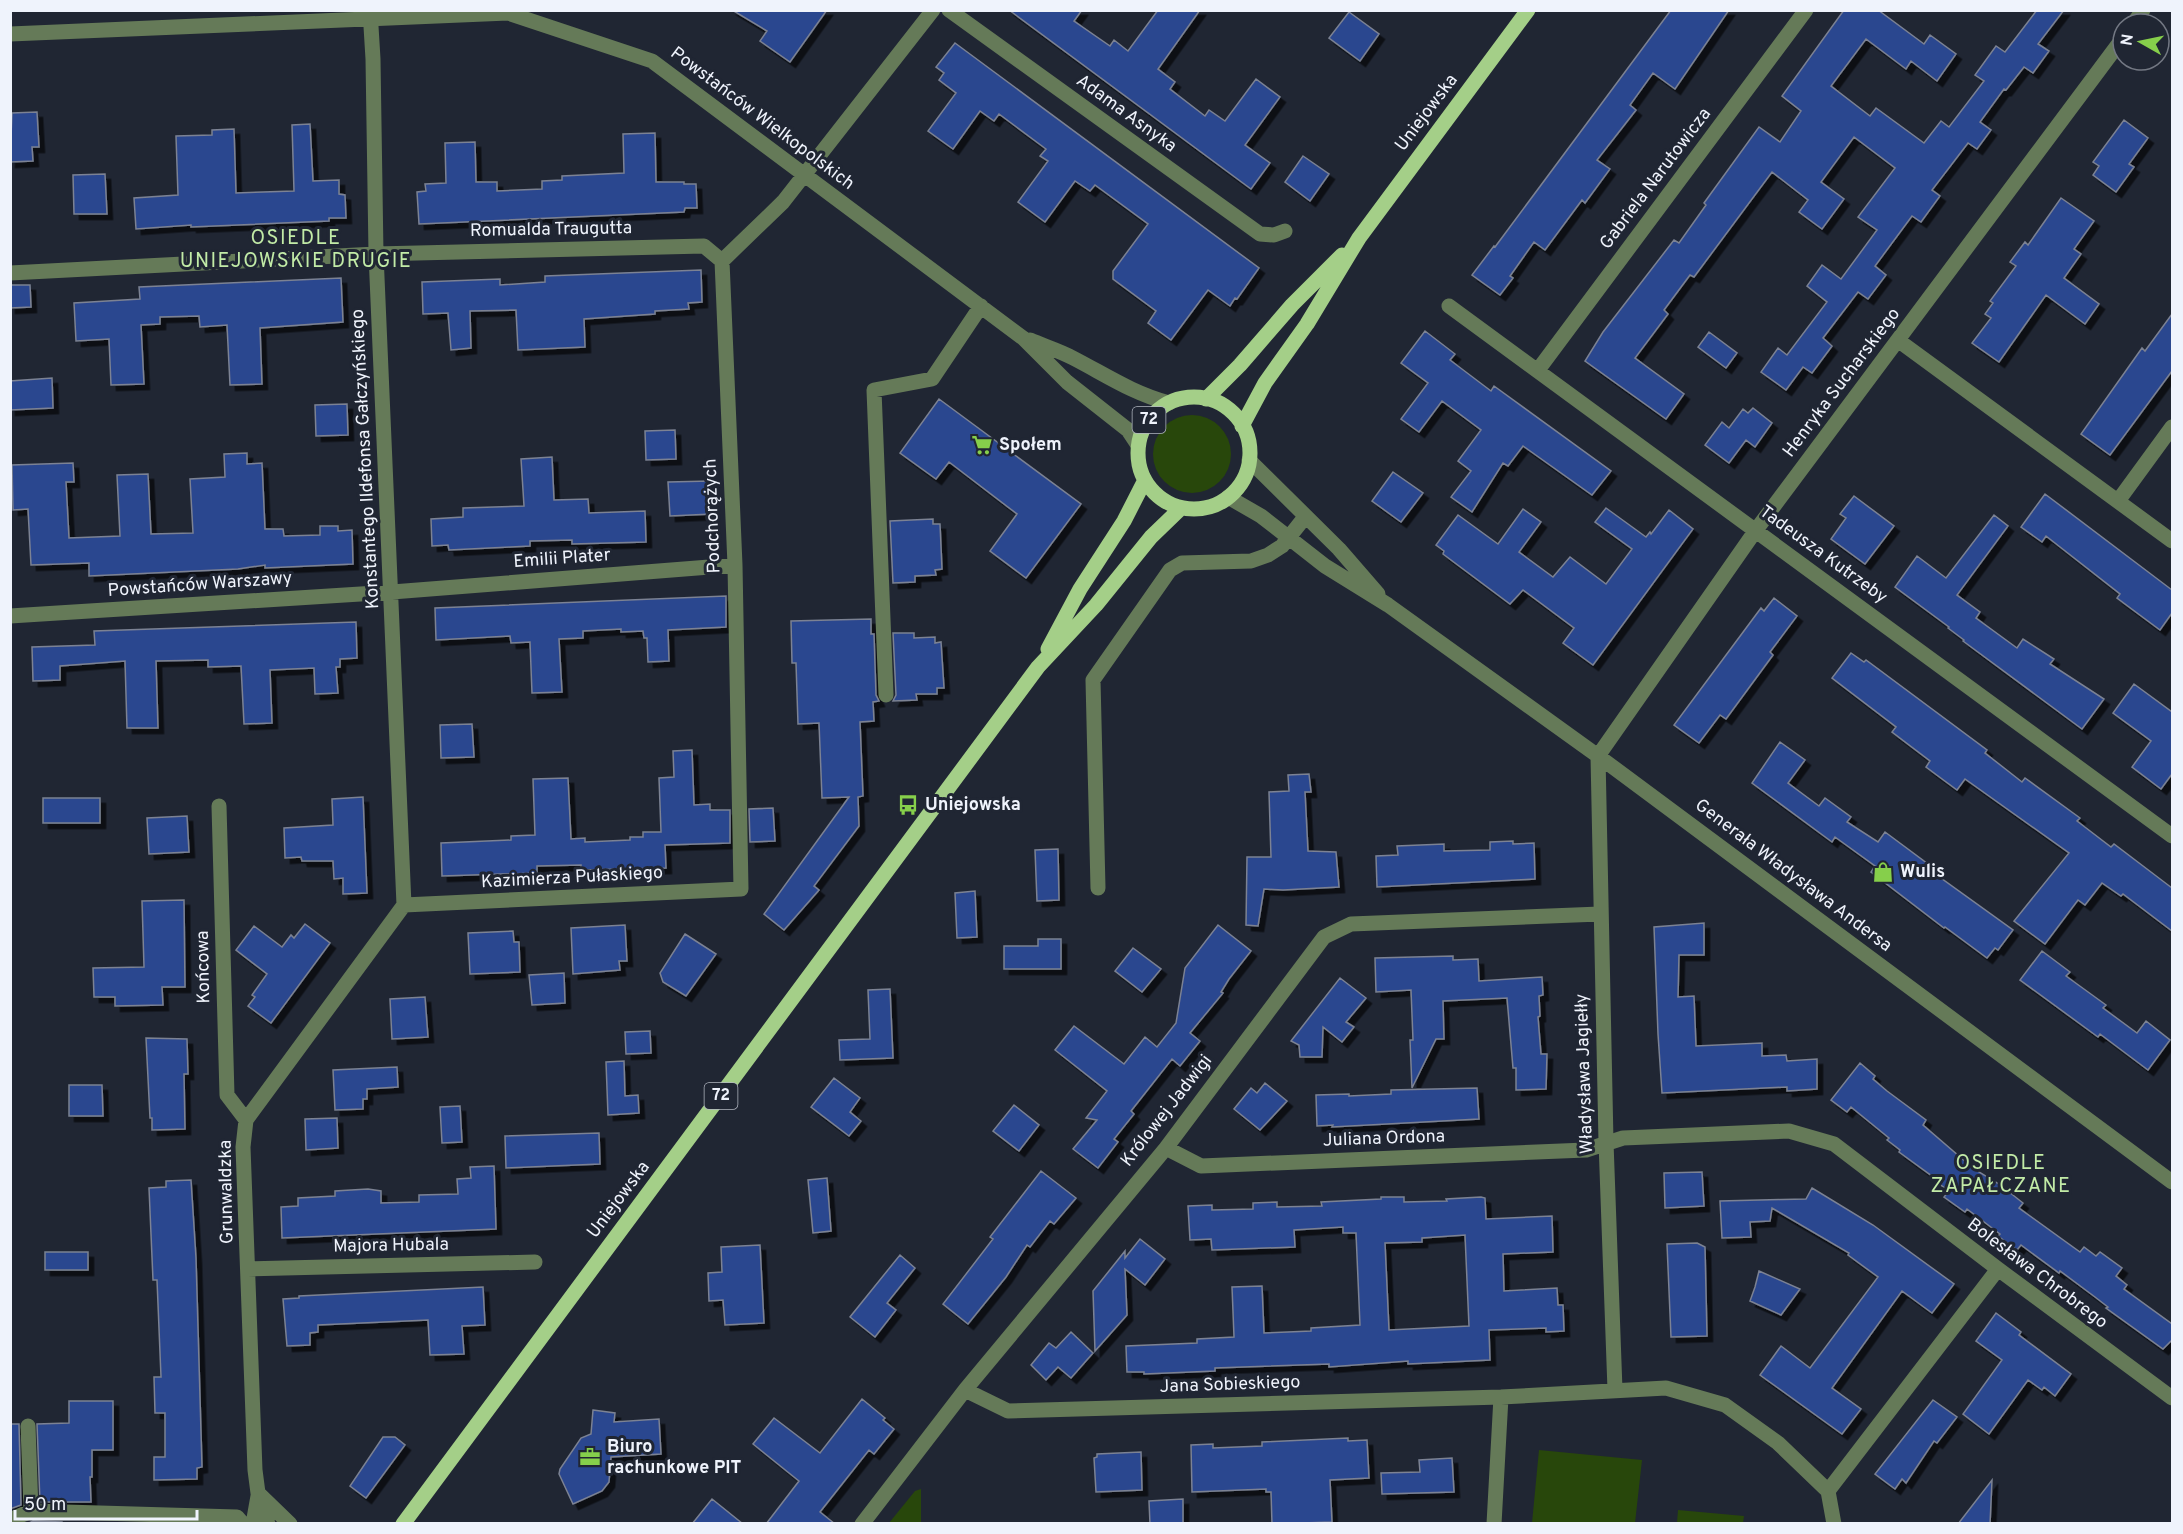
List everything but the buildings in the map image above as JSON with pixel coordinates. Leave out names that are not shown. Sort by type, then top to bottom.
[{"type":"main road","name":"Uniejowska","points":[[1242,426],[1265,383],[1307,324],[1359,238],[1528,10]]},
{"type":"main road","name":"Uniejowska","points":[[1206,399],[1240,365],[1292,305],[1359,238]]},
{"type":"main road","name":"72","points":[[1145,480],[1138,457],[1138,445],[1148,420],[1169,403],[1181,398],[1206,399]]},
{"type":"main road","points":[[1145,480],[1160,498],[1181,508],[1206,508],[1217,504],[1238,487],[1249,460],[1247,436],[1227,408],[1206,399]]},
{"type":"main road","name":"Uniejowska","points":[[1038,667],[1080,589],[1124,521],[1145,480]]},
{"type":"main road","name":"Uniejowska","points":[[403,1524],[1038,667],[1096,605],[1151,537],[1181,508]]},
{"type":"street","points":[[722,261],[783,202],[805,176],[933,10]]},
{"type":"street","name":"Adama Asnyka","points":[[949,10],[1260,234],[1275,235],[1285,231]]},
{"type":"street","name":"Gabriela Narutowicza","points":[[1538,370],[1806,10]]},
{"type":"street","name":"Powstańców Wielkopolskich","points":[[10,34],[370,14],[508,13],[652,61],[1023,338],[1067,382],[1128,430],[1138,445]]},
{"type":"street","name":"Konstantego Ildefonsa Gałczyńskiego","points":[[370,14],[373,59],[376,254],[404,905]]},
{"type":"street","name":"Henryka Sucharskiego","points":[[1598,756],[1756,530],[2111,54]]},
{"type":"street","name":"Romualda Traugutta","points":[[10,273],[376,254],[704,246],[722,261]]},
{"type":"street","name":"Podchorążych","points":[[722,261],[735,566],[741,889]]},
{"type":"street","points":[[886,695],[874,390],[932,379],[981,306]]},
{"type":"street","name":"Tadeusza Kutrzeby","points":[[1449,306],[2172,835]]},
{"type":"street","name":"Powstańców Wielkopolskich","points":[[1023,338],[1072,357],[1125,388],[1148,398],[1169,403]]},
{"type":"street","points":[[1899,341],[2172,542]]},
{"type":"street","points":[[2118,501],[2172,427]]},
{"type":"street","name":"Generała Władysława Andersa","points":[[1249,460],[1340,549],[1388,605]]},
{"type":"street","name":"Generała Władysława Andersa","points":[[1228,497],[1261,516],[1325,566],[1388,605],[1598,756],[2172,1182]]},
{"type":"street","points":[[1098,888],[1093,680],[1170,570],[1182,563],[1251,561],[1268,555],[1282,546],[1305,517]]},
{"type":"street","name":"Emilii Plater","points":[[392,592],[735,566]]},
{"type":"street","name":"Powstańców Warszawy","points":[[10,616],[392,592]]},
{"type":"street","name":"Władysława Jagiełły","points":[[1598,756],[1606,1142],[1615,1390]]},
{"type":"street","name":"Końcowa","points":[[219,806],[227,1095],[246,1120]]},
{"type":"street","name":"Kazimierza Pułaskiego","points":[[404,905],[741,889]]},
{"type":"street","name":"Grunwaldzka","points":[[268,1524],[258,1493],[255,1470],[243,1147],[246,1120],[404,905]]},
{"type":"street","name":"Królowej Jadwigi","points":[[862,1524],[965,1390],[1166,1148],[1324,937],[1351,924],[1600,914]]},
{"type":"street","name":"Bolesława Chrobrego","points":[[1606,1142],[1623,1138],[1789,1131],[1834,1144],[2172,1398]]},
{"type":"street","name":"Juliana Ordona","points":[[1166,1148],[1201,1166],[1586,1150],[1606,1142]]},
{"type":"street","name":"Majora Hubala","points":[[248,1269],[535,1262]]},
{"type":"street","points":[[1834,1524],[1828,1491],[1998,1269]]},
{"type":"street","name":"Jana Sobieskiego","points":[[965,1390],[1008,1411],[1501,1397],[1666,1388],[1725,1405],[1778,1443],[1828,1491]]},
{"type":"street","points":[[1494,1524],[1501,1397]]},
{"type":"street","points":[[28,1426],[31,1511]]},
{"type":"street","points":[[258,1493],[290,1524]]},
{"type":"street","name":"Grunwaldzka","points":[[253,1524],[258,1493]]},
{"type":"street","points":[[10,1520],[31,1511],[76,1517],[237,1517],[243,1524]]},
{"type":"green space","points":[[1192,415],[1207,418],[1219,427],[1228,439],[1231,454],[1228,469],[1219,481],[1207,490],[1192,493],[1177,490],[1165,481],[1156,469],[1153,454],[1156,439],[1165,427],[1177,418]]},
{"type":"green space","points":[[1539,1450],[1642,1460],[1635,1523],[1532,1523]]},
{"type":"green space","points":[[921,1489],[921,1523],[889,1523],[915,1491]]},
{"type":"green space","points":[[1678,1510],[1744,1516],[1743,1523],[1677,1523]]},
{"type":"place","name":"Społem","points":[[982,445]]},
{"type":"place","name":"Uniejowska","points":[[908,805]]},
{"type":"place","name":"Wulis","points":[[1883,872]]},
{"type":"place","name":"Biuro rachunkowe PIT","points":[[590,1457]]},
{"type":"district","name":"OSIEDLE UNIEJOWSKIE DRUGIE","points":[[296,250]]},
{"type":"district","name":"OSIEDLE ZAPAŁCZANE","points":[[2001,1176]]}]
